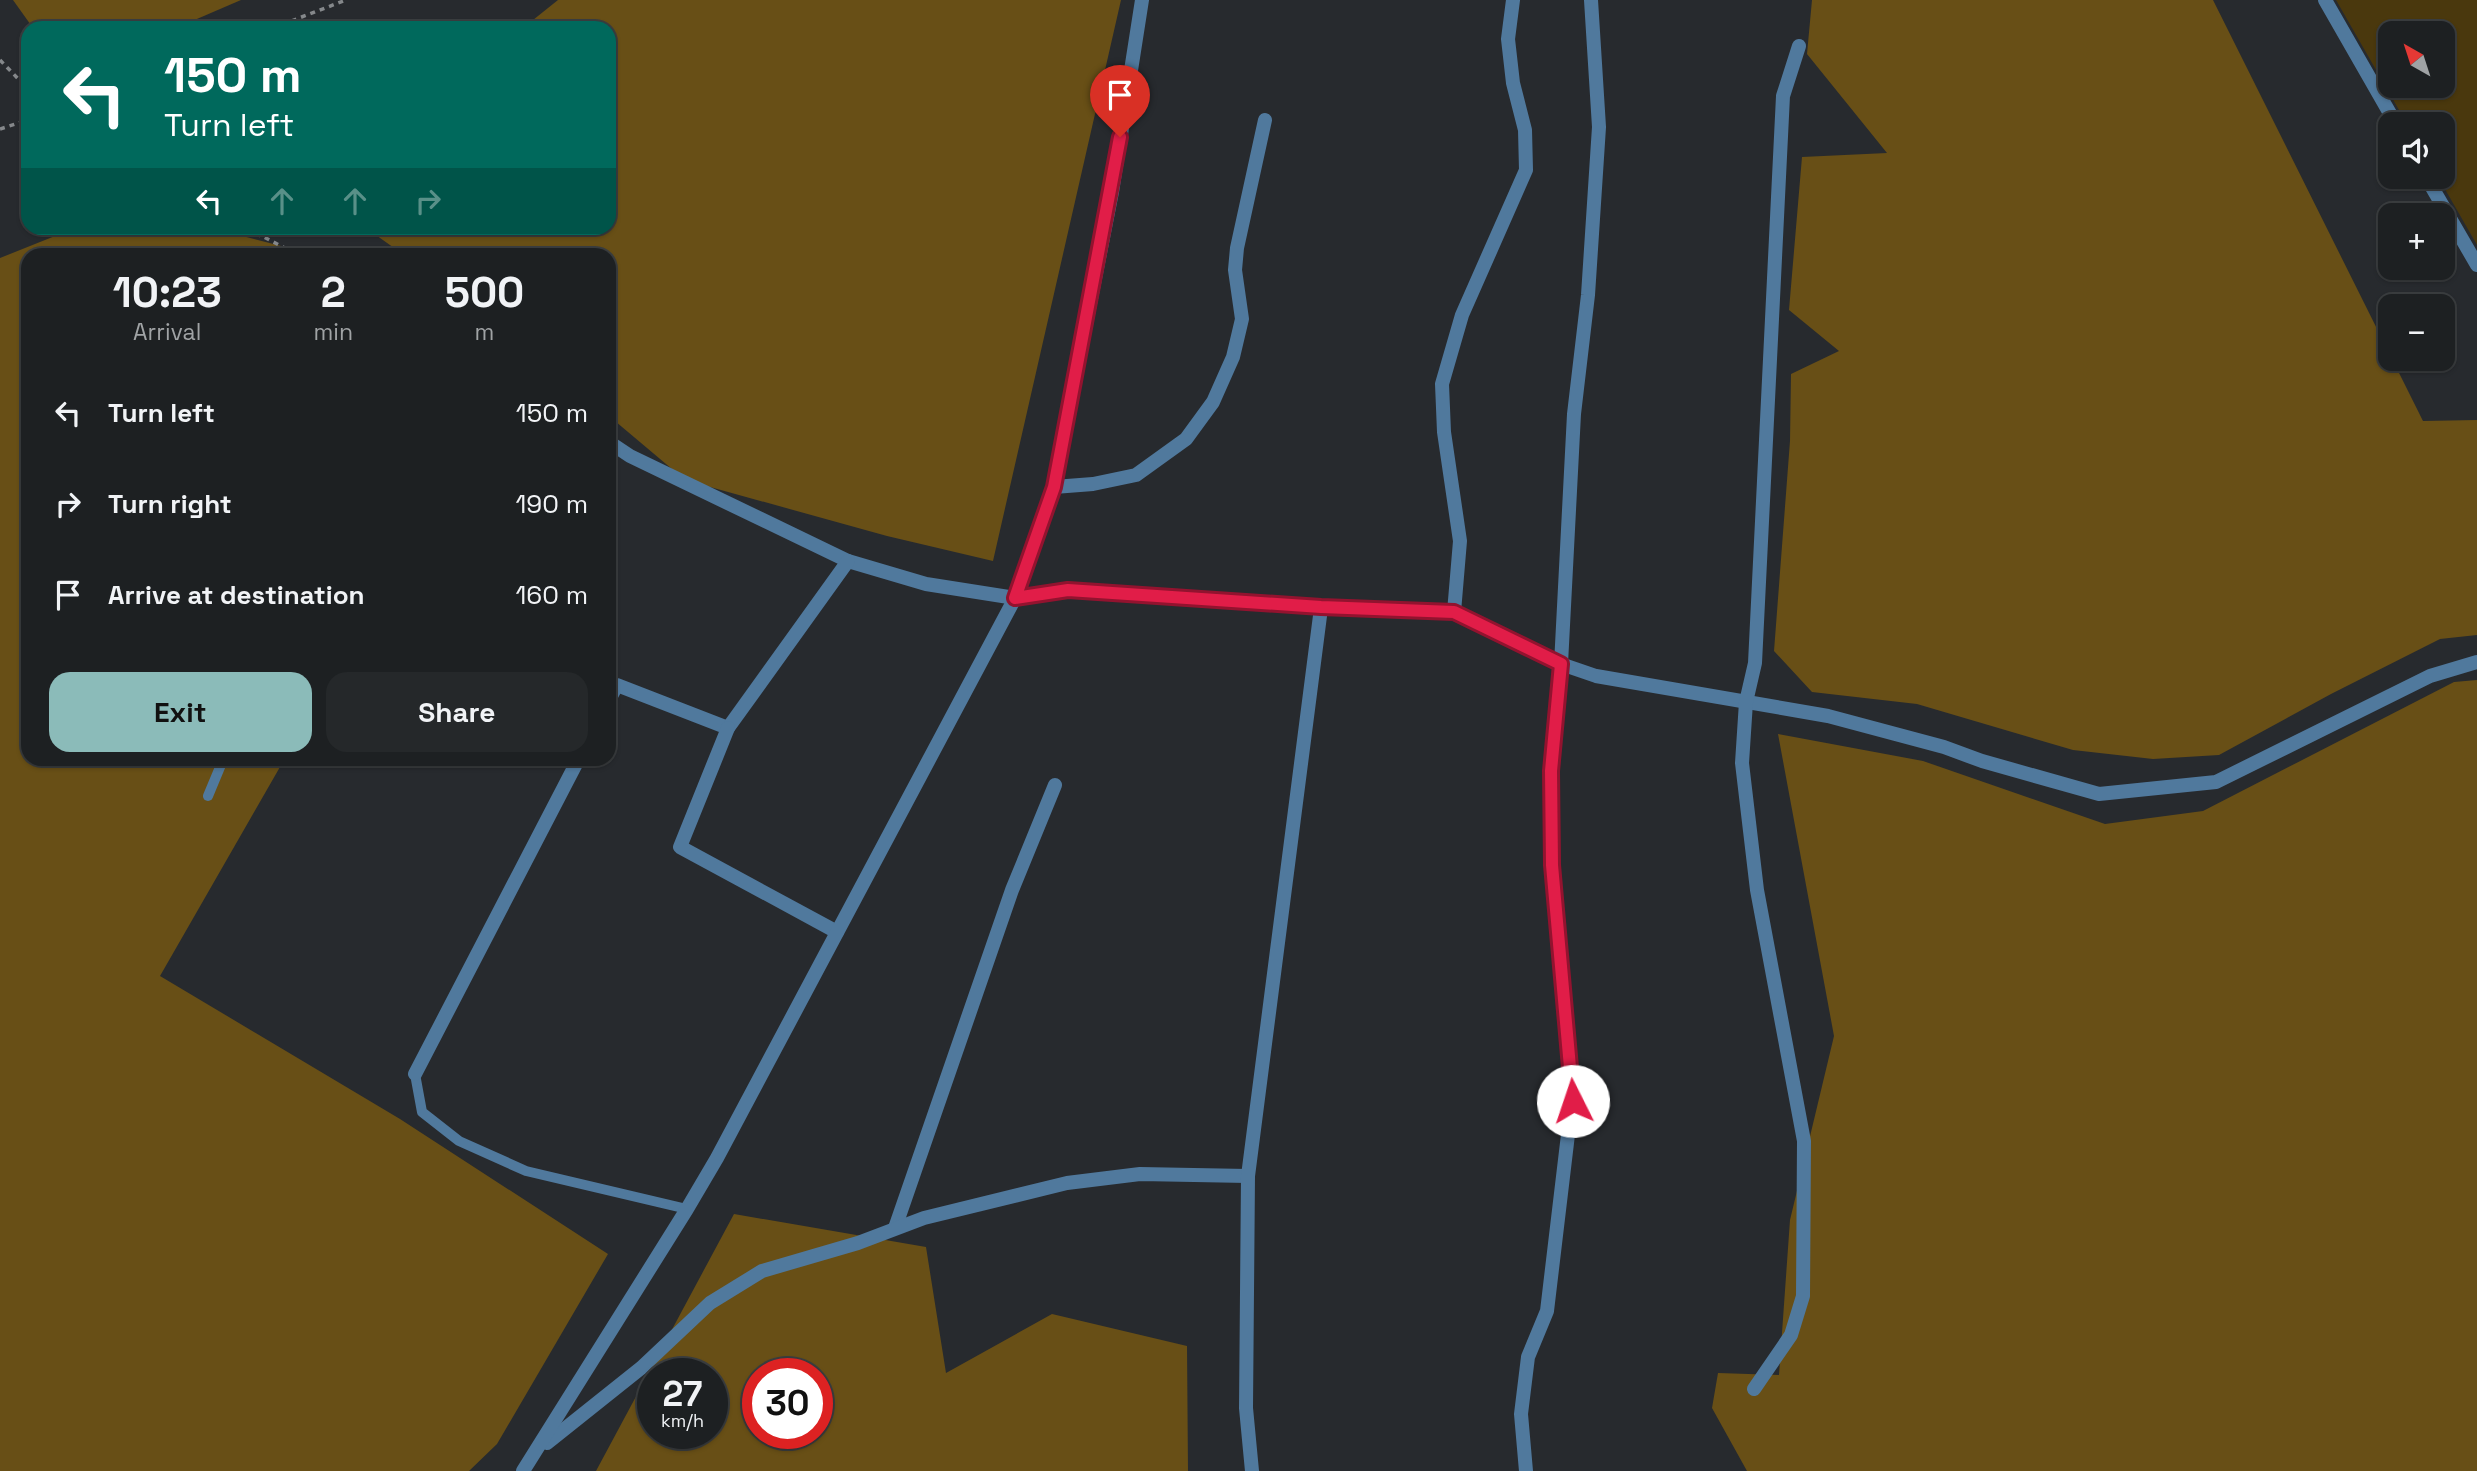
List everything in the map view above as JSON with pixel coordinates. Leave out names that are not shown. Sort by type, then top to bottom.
[{"type":"street","points":[[523,1471],[687,1209],[1015,598],[1054,487],[1112,192],[1142,0]]},
{"type":"street","points":[[1454,612],[1460,541],[1444,432],[1442,384],[1462,315],[1526,170],[1525,130],[1513,83],[1508,39],[1513,0]]},
{"type":"street","points":[[1526,1471],[1521,1414],[1528,1357],[1547,1311],[1573,1101],[1552,865],[1551,771],[1561,664],[1574,414],[1588,295],[1599,127],[1591,0]]},
{"type":"street","points":[[2325,0],[2389,112]]},
{"type":"street","points":[[1755,1389],[1791,1335],[1803,1296],[1804,1141],[1757,890],[1742,763],[1746,702],[1755,663],[1783,96],[1799,46]]},
{"type":"street","points":[[1054,487],[1093,484],[1136,475],[1186,439],[1213,402],[1233,357],[1242,319],[1235,270],[1237,248],[1265,120]]},
{"type":"street","points":[[2433,189],[2477,265]]},
{"type":"street","points":[[616,447],[630,456],[848,561],[926,584],[1015,598],[1068,590],[1321,607],[1454,612],[1561,664],[1596,676],[1828,716],[1944,747],[1982,761],[2099,794],[2216,782],[2430,676],[2477,662]]},
{"type":"street","points":[[837,932],[681,847],[728,728],[848,561]]},
{"type":"street","points":[[1252,1471],[1246,1408],[1248,1176],[1321,607]]},
{"type":"street","points":[[616,687],[617,685],[728,728]]},
{"type":"street","points":[[415,1074],[575,766]]},
{"type":"street","points":[[895,1228],[1012,890],[1055,785]]},
{"type":"street","points":[[538,1450],[641,1368],[710,1303],[762,1272],[924,1218],[1067,1183],[1140,1174],[1248,1176]]},
{"type":"lane","points":[[208,796],[220,766]]},
{"type":"lane","points":[[415,1074],[422,1112],[458,1141],[526,1171],[687,1209]]},
{"type":"path","points":[[292,21],[346,0]]},
{"type":"path","points":[[0,60],[21,82]]},
{"type":"path","points":[[0,129],[21,122]]},
{"type":"path","points":[[258,235],[285,248]]},
{"type":"shaded area","points":[[13,0],[241,0],[192,21],[28,21]]},
{"type":"shaded area","points":[[558,0],[1121,0],[993,561],[887,536],[685,480],[616,422],[616,248],[394,248],[376,235],[616,235],[616,21],[532,21]]},
{"type":"shaded area","points":[[1812,0],[2213,0],[2378,331],[2378,371],[2398,371],[2423,421],[2477,420],[2477,635],[2440,639],[2219,755],[2153,759],[2073,750],[1917,704],[1812,692],[1774,651],[1790,441],[1791,374],[1839,351],[1789,310],[1802,157],[1887,153],[1807,54]]},
{"type":"shaded area","points":[[2336,0],[2477,0],[2477,245],[2445,189],[2455,189],[2455,112],[2400,112],[2392,98],[2455,98],[2455,21],[2378,21],[2378,73]]},
{"type":"shaded area","points":[[58,235],[239,235],[289,248],[25,248]]},
{"type":"shaded area","points":[[21,250],[21,766],[281,766],[160,976],[400,1119],[608,1254],[497,1444],[469,1471],[0,1471],[0,258]]},
{"type":"shaded area","points":[[2477,680],[2477,1471],[1747,1471],[1712,1408],[1718,1373],[1779,1375],[1790,1220],[1834,1036],[1778,734],[1923,761],[2105,824],[2203,811],[2454,682]]},
{"type":"shaded area","points":[[734,1214],[926,1247],[946,1373],[1052,1314],[1187,1346],[1188,1471],[596,1471],[637,1395],[637,1449],[728,1449],[728,1358],[657,1358]]},
{"type":"route","points":[[1120,137],[1112,192],[1054,487],[1015,598],[1068,590],[1321,607],[1454,612],[1561,664],[1551,771],[1552,865],[1573,1101]]}]
